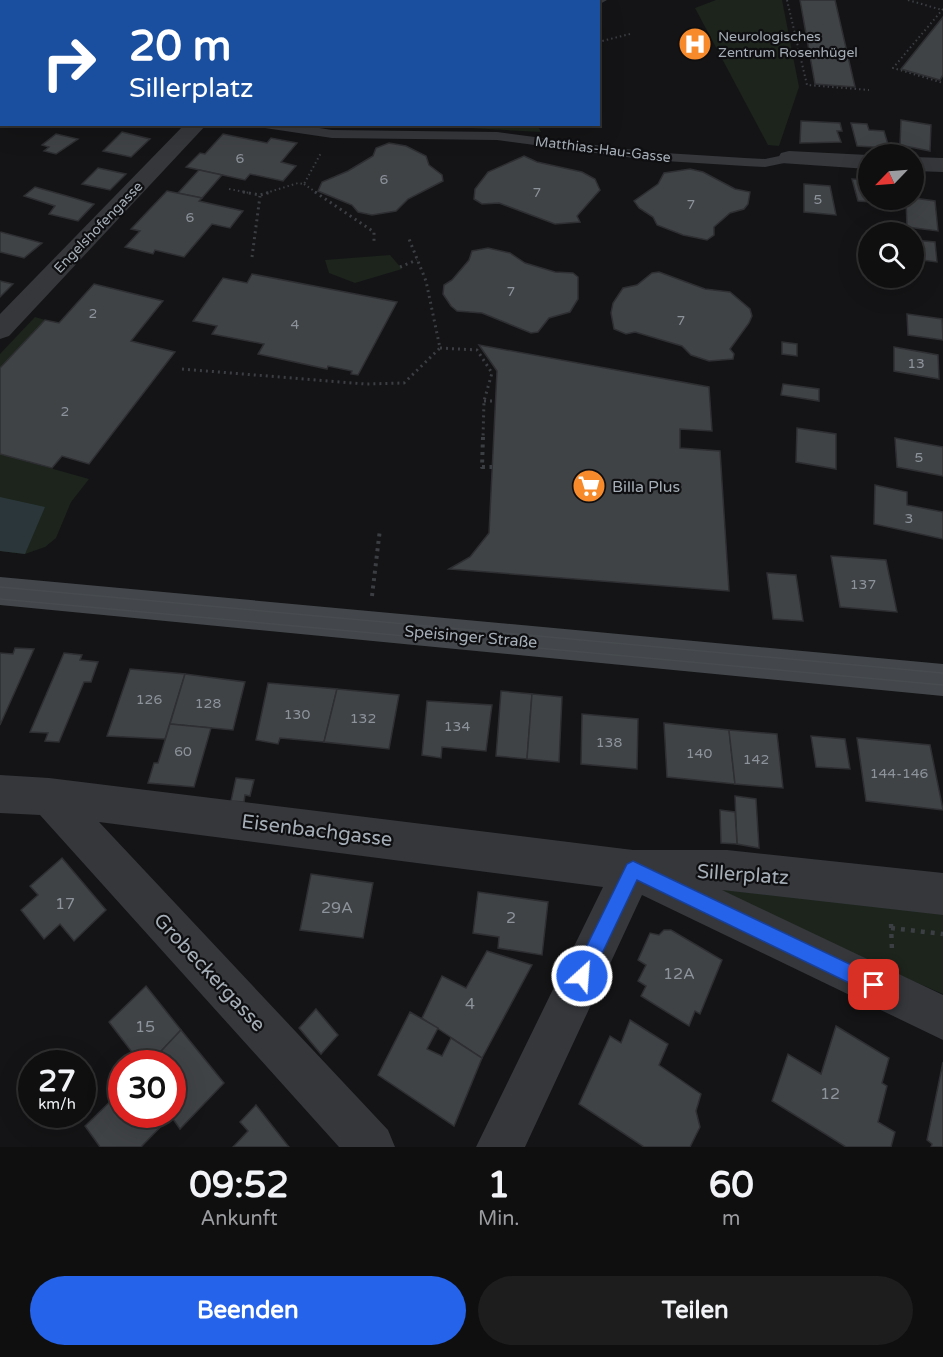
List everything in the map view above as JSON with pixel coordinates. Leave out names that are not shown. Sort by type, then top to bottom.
[{"type":"main road","name":"Speisinger Straße","points":[[0,591],[943,680]]},
{"type":"street","name":"Engelshofengasse","points":[[0,330],[195,126]]},
{"type":"street","name":"Matthias-Hau-Gasse","points":[[789,158],[858,161]]},
{"type":"street","points":[[924,164],[943,165]]},
{"type":"street","name":"Eisenbachgasse","points":[[0,794],[49,797],[633,870]]},
{"type":"street","name":"Grobeckergasse","points":[[49,797],[371,1147]]},
{"type":"street","points":[[500,1147],[633,870]]},
{"type":"street","name":"Sillerplatz","points":[[633,870],[727,870],[943,894]]},
{"type":"street","name":"Sillerplatz","points":[[633,870],[943,1018]]},
{"type":"lane","name":"Matthias-Hau-Gasse","points":[[278,126],[332,134],[497,136],[649,156],[765,163],[789,158]]},
{"type":"path","points":[[787,0],[807,85],[868,90]]},
{"type":"path","points":[[908,0],[942,10],[893,68],[943,83]]},
{"type":"path","points":[[600,42],[630,34]]},
{"type":"path","points":[[304,184],[332,134]]},
{"type":"path","points":[[229,189],[260,195],[298,183],[304,184],[374,232],[374,241]]},
{"type":"path","points":[[252,257],[260,195]]},
{"type":"path","points":[[409,239],[426,281],[440,348]]},
{"type":"path","points":[[400,267],[417,260]]},
{"type":"path","points":[[182,369],[365,384],[404,383],[440,348],[477,350],[492,372],[484,401],[482,467],[492,467]]},
{"type":"path","points":[[484,401],[496,401]]},
{"type":"path","points":[[374,576],[380,530]]},
{"type":"path","points":[[888,888],[895,995]]},
{"type":"path","points":[[891,928],[943,934]]},
{"type":"shaded area","points":[[716,0],[782,0],[799,87],[779,146],[768,145],[695,8]]},
{"type":"shaded area","points":[[435,126],[538,126],[541,132]]},
{"type":"shaded area","points":[[390,255],[402,269],[355,283],[329,273],[325,260]]},
{"type":"shaded area","points":[[35,317],[45,320],[0,368],[0,354]]},
{"type":"shaded area","points":[[0,454],[89,479],[71,502],[56,538],[45,547],[25,554],[0,551]]},
{"type":"shaded area","points":[[0,497],[45,507],[25,554],[0,551]]},
{"type":"shaded area","points":[[725,884],[943,909],[943,994],[734,904],[721,892]]},
{"type":"building","points":[[800,0],[835,0],[855,87],[815,84]]},
{"type":"building","points":[[943,17],[943,75],[940,80],[901,69]]},
{"type":"building","points":[[901,120],[931,125],[930,151],[924,150],[924,144],[900,144]]},
{"type":"building","points":[[801,121],[840,123],[842,131],[837,131],[841,142],[800,143]]},
{"type":"building","points":[[851,123],[867,124],[869,130],[884,131],[888,144],[858,144],[857,146]]},
{"type":"building","points":[[122,132],[150,139],[131,157],[103,151]]},
{"type":"building","points":[[56,134],[78,139],[56,154],[44,151],[49,147],[42,145]]},
{"type":"building","points":[[223,134],[267,143],[271,138],[297,143],[281,162],[296,166],[283,181],[250,174],[245,180],[186,167],[200,153],[205,154]]},
{"type":"building","points":[[389,143],[406,146],[426,156],[429,165],[442,175],[443,181],[408,199],[396,211],[372,215],[358,212],[352,205],[318,191],[322,182],[348,171],[373,156],[376,148]]},
{"type":"building","points":[[524,156],[537,162],[582,172],[595,179],[600,190],[577,216],[580,222],[555,224],[499,203],[482,204],[474,199],[475,189],[488,172]]},
{"type":"building","points":[[98,168],[126,174],[110,190],[82,184]]},
{"type":"building","points":[[690,169],[703,172],[735,189],[750,192],[748,204],[744,209],[730,213],[714,227],[714,235],[707,240],[683,235],[657,225],[653,217],[639,208],[634,201],[658,184],[664,173]]},
{"type":"building","points":[[199,170],[222,175],[202,198],[178,193]]},
{"type":"building","points":[[852,179],[858,179],[858,201]]},
{"type":"building","points":[[804,184],[830,186],[836,215],[804,212]]},
{"type":"building","points":[[35,187],[94,204],[78,221],[49,214],[55,206],[24,196]]},
{"type":"building","points":[[167,191],[202,198],[199,201],[243,211],[230,228],[212,224],[184,257],[155,250],[153,254],[125,247],[140,231],[131,229]]},
{"type":"building","points":[[924,199],[935,201],[938,231],[924,229],[924,222],[907,222],[906,210],[924,210]]},
{"type":"building","points":[[0,233],[42,243],[24,258],[0,252]]},
{"type":"building","points":[[924,241],[935,242],[937,262],[924,260]]},
{"type":"building","points":[[488,248],[510,253],[525,263],[555,272],[573,273],[578,277],[578,299],[570,312],[549,318],[538,332],[531,333],[482,313],[457,311],[443,294],[444,285],[452,280],[469,260],[472,251]]},
{"type":"building","points":[[659,272],[705,289],[730,292],[750,309],[752,316],[749,323],[730,349],[734,354],[733,359],[709,361],[691,355],[682,346],[635,332],[626,334],[614,329],[611,313],[613,303],[623,288],[637,285],[652,273]]},
{"type":"building","points":[[252,274],[397,302],[358,375],[351,374],[352,371],[328,366],[327,369],[258,354],[264,344],[212,334],[217,326],[193,321],[223,278],[247,283]]},
{"type":"building","points":[[0,281],[13,284],[0,297]]},
{"type":"building","points":[[94,284],[163,301],[131,341],[175,352],[89,464],[62,456],[52,468],[0,454],[0,368],[45,320],[59,323]]},
{"type":"building","points":[[907,314],[942,319],[943,340],[908,335]]},
{"type":"building","points":[[782,342],[797,344],[797,356],[782,354]]},
{"type":"building","points":[[479,345],[709,387],[712,431],[680,429],[680,448],[720,451],[729,591],[449,569],[470,557],[489,533],[497,371]]},
{"type":"building","points":[[894,347],[938,355],[939,379],[894,371]]},
{"type":"building","points":[[783,384],[819,389],[819,401],[781,395]]},
{"type":"building","points":[[797,428],[836,434],[836,469],[796,462]]},
{"type":"building","points":[[895,438],[943,447],[943,476],[897,467]]},
{"type":"building","points":[[875,485],[907,492],[907,505],[943,512],[943,539],[874,524]]},
{"type":"building","points":[[831,556],[886,560],[897,612],[840,607]]},
{"type":"building","points":[[767,573],[796,575],[803,621],[773,619]]},
{"type":"building","points":[[15,648],[34,649],[0,725],[0,653],[13,654]]},
{"type":"building","points":[[64,653],[82,655],[80,660],[98,662],[91,682],[84,682],[59,742],[45,741],[48,733],[30,732]]},
{"type":"building","points":[[130,669],[185,674],[165,739],[107,736]]},
{"type":"building","points":[[185,674],[245,682],[233,730],[170,724]]},
{"type":"building","points":[[268,683],[337,689],[324,742],[280,738],[278,744],[256,740]]},
{"type":"building","points":[[337,689],[399,695],[389,749],[324,742]]},
{"type":"building","points":[[501,691],[532,694],[527,759],[496,756]]},
{"type":"building","points":[[532,694],[562,697],[559,762],[527,759]]},
{"type":"building","points":[[427,701],[492,705],[486,751],[442,747],[441,758],[422,755]]},
{"type":"building","points":[[582,714],[638,719],[637,769],[581,764]]},
{"type":"building","points":[[664,723],[729,730],[735,784],[667,777]]},
{"type":"building","points":[[170,724],[211,728],[194,787],[148,783],[154,763],[158,763]]},
{"type":"building","points":[[729,730],[777,734],[783,788],[735,784]]},
{"type":"building","points":[[811,736],[845,739],[850,769],[816,767]]},
{"type":"building","points":[[857,738],[930,745],[943,810],[866,801]]},
{"type":"building","points":[[236,778],[254,780],[250,796],[245,795],[244,802],[231,801]]},
{"type":"building","points":[[735,796],[756,799],[759,848],[737,844]]},
{"type":"building","points":[[720,810],[735,812],[737,844],[721,843]]},
{"type":"building","points":[[62,858],[106,910],[74,941],[60,924],[44,939],[21,910],[38,895],[30,886]]},
{"type":"building","points":[[311,874],[373,883],[363,938],[300,930]]},
{"type":"building","points":[[478,892],[548,902],[542,955],[498,948],[499,937],[473,933]]},
{"type":"building","points":[[664,930],[671,930],[722,960],[700,1014],[695,1011],[689,1026],[641,996],[646,986],[638,981],[646,965],[638,960],[650,933],[659,935]]},
{"type":"building","points":[[487,951],[532,965],[482,1058],[422,1018],[442,976],[466,988]]},
{"type":"building","points":[[146,986],[181,1030],[162,1050],[130,1050],[109,1022]]},
{"type":"building","points":[[316,1009],[338,1035],[321,1054],[299,1028]]},
{"type":"building","points":[[410,1012],[438,1028],[427,1049],[442,1056],[451,1038],[482,1058],[454,1126],[378,1075]]},
{"type":"building","points":[[630,1020],[668,1044],[659,1065],[701,1094],[696,1111],[700,1127],[690,1147],[644,1147],[579,1104],[610,1036],[621,1043]]},
{"type":"building","points":[[836,1026],[889,1058],[882,1083],[887,1086],[878,1122],[895,1132],[891,1147],[846,1147],[772,1101],[788,1054],[821,1074]]},
{"type":"building","points":[[181,1030],[224,1083],[186,1123],[186,1050],[162,1050]]},
{"type":"building","points":[[943,1062],[943,1147],[931,1147],[932,1144],[927,1140]]},
{"type":"building","points":[[108,1104],[108,1128],[159,1128],[141,1147],[100,1147],[86,1128],[96,1128],[96,1115]]},
{"type":"building","points":[[256,1105],[289,1147],[233,1147],[248,1131],[240,1122]]},
{"type":"tram line","points":[[0,587],[943,673]]},
{"type":"tram line","points":[[0,599],[943,685]]},
{"type":"place","name":"Neurologisches Zentrum Rosenhügel","points":[[695,44]]},
{"type":"place","name":"Billa Plus","points":[[589,486]]},
{"type":"route","points":[[582,976],[633,870],[874,985]]}]
